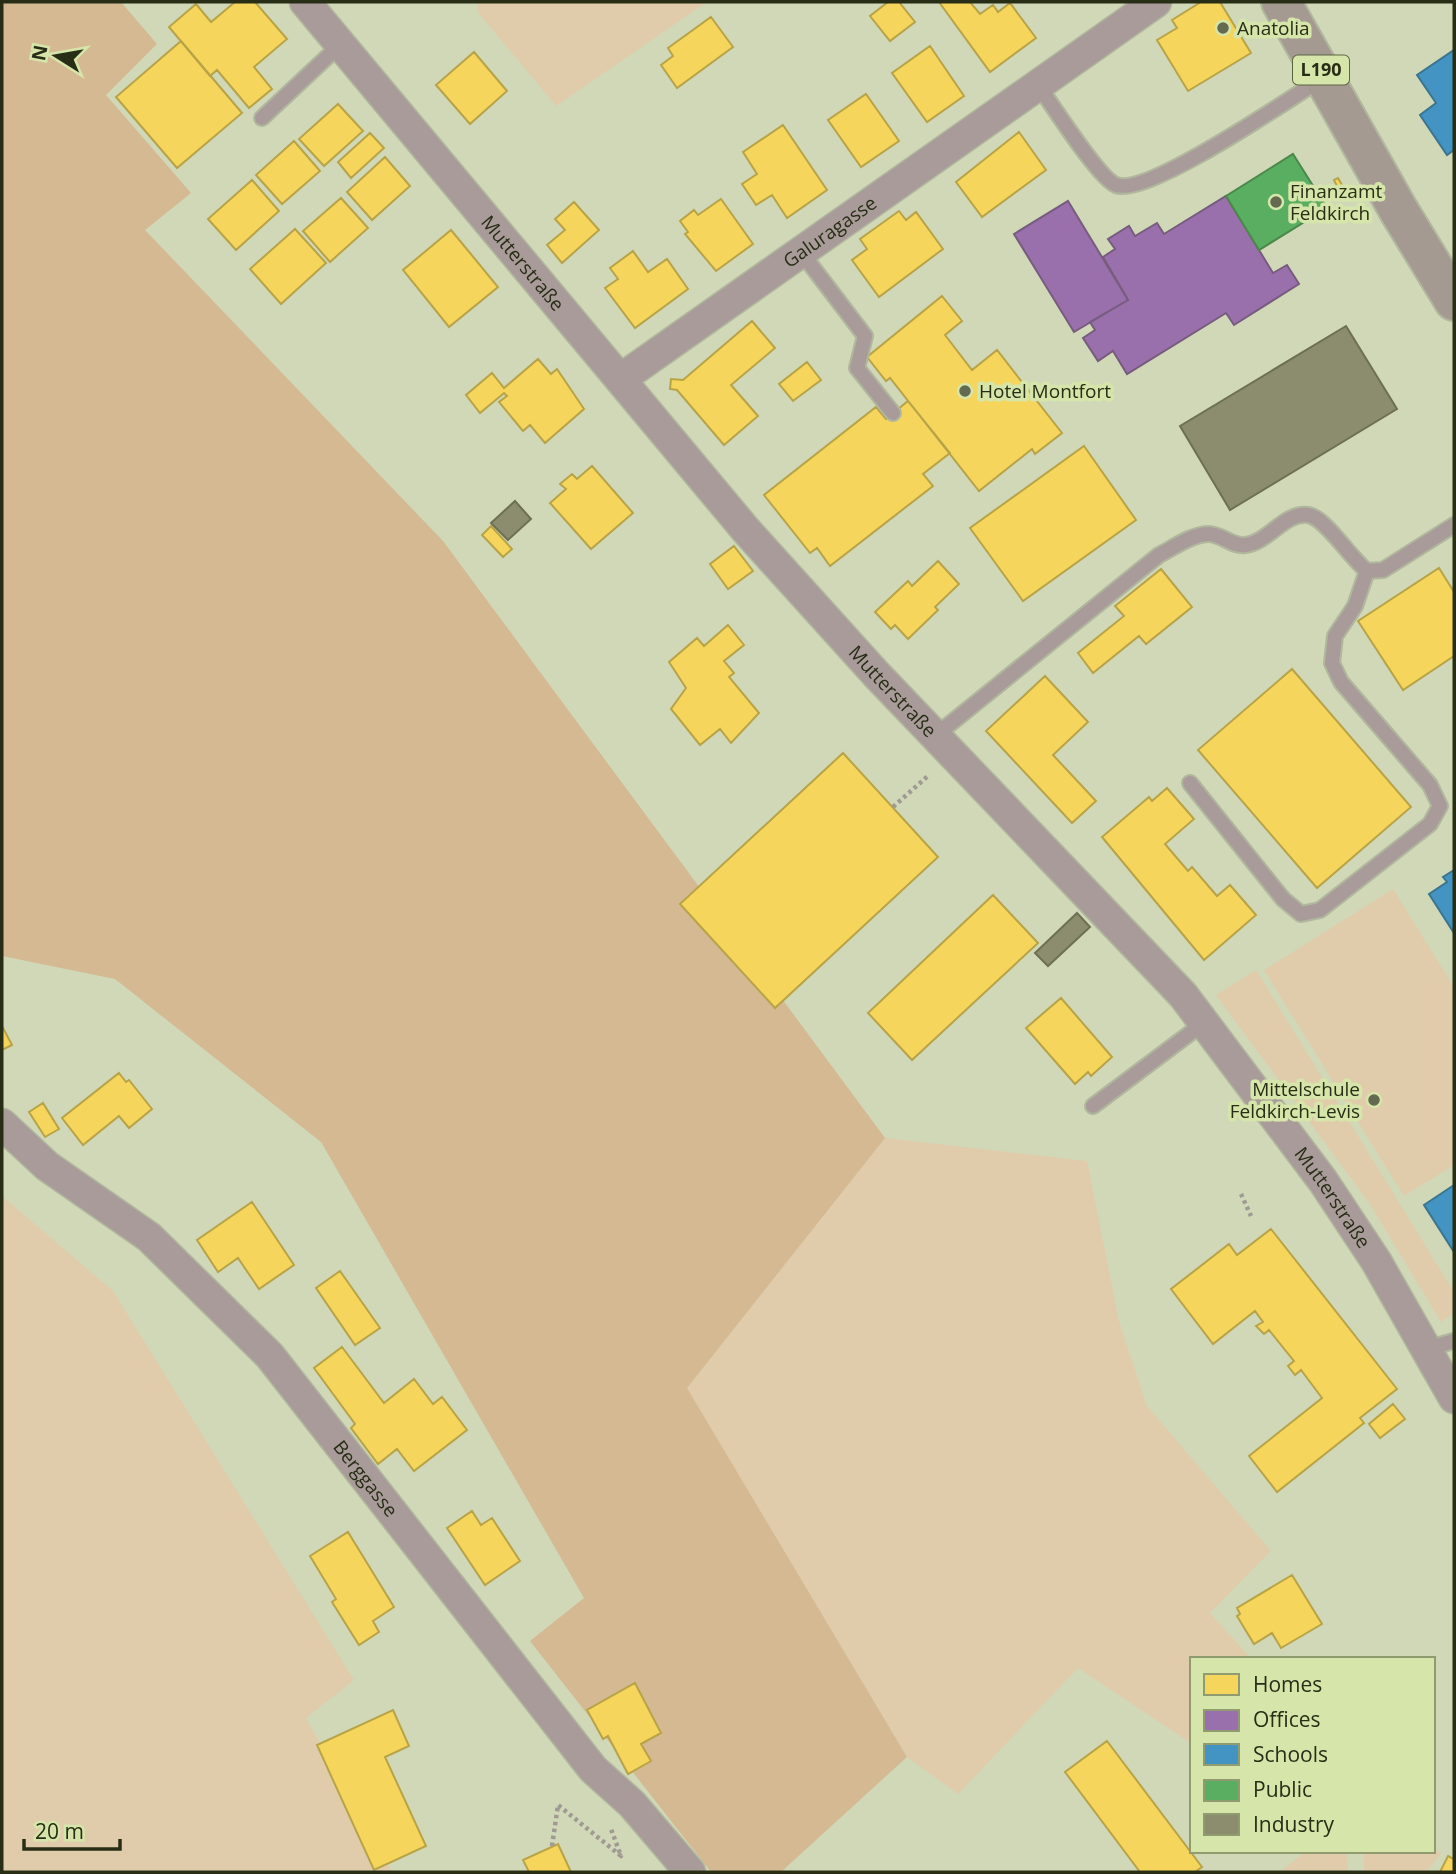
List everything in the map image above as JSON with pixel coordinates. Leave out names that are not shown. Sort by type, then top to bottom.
[{"type":"main road","name":"L190","points":[[1281,2],[1399,211],[1454,301]]},
{"type":"street","name":"Mutterstraße","points":[[306,2],[622,378],[745,529],[944,745],[1184,995],[1323,1181],[1376,1261],[1440,1345],[1454,1398]]},
{"type":"street","name":"Galuragasse","points":[[622,378],[1156,2]]},
{"type":"street","name":"Berggasse","points":[[2,1124],[47,1166],[149,1237],[270,1356],[593,1769],[632,1804],[690,1872]]},
{"type":"lane","points":[[262,118],[341,44]]},
{"type":"lane","points":[[1038,85],[1101,172],[1115,185],[1135,187],[1175,169],[1325,77]]},
{"type":"lane","points":[[801,252],[865,336],[857,368],[893,413]]},
{"type":"lane","points":[[944,745],[1158,555],[1194,538],[1210,534],[1244,546],[1259,540],[1291,519],[1308,515],[1322,522],[1352,559],[1367,571],[1383,570],[1454,525]]},
{"type":"lane","points":[[1190,783],[1283,899],[1301,914],[1320,910],[1430,824],[1440,806],[1430,785],[1341,682],[1332,663],[1335,636],[1355,606],[1367,571]]},
{"type":"lane","points":[[1093,1107],[1205,1021]]},
{"type":"path","points":[[893,807],[944,745]]},
{"type":"path","points":[[1241,1194],[1251,1216]]},
{"type":"path","points":[[552,1846],[558,1805],[621,1856],[608,1820]]},
{"type":"shaded area","points":[[2,2],[121,2],[157,44],[106,95],[191,193],[145,230],[443,541],[885,1138],[687,1388],[907,1757],[781,1872],[711,1872],[530,1641],[584,1598],[321,1142],[115,979],[2,956]]},
{"type":"shaded area","points":[[478,2],[707,2],[556,106],[477,11]]},
{"type":"shaded area","points":[[1393,889],[1454,987],[1454,1165],[1404,1196],[1264,970]]},
{"type":"shaded area","points":[[1256,970],[1454,1292],[1454,1313],[1441,1322],[1370,1204],[1216,995]]},
{"type":"shaded area","points":[[885,1138],[1087,1161],[1119,1321],[1147,1406],[1271,1551],[1210,1613],[1249,1657],[1190,1657],[1190,1743],[1078,1668],[958,1794],[907,1757],[686,1388]]},
{"type":"shaded area","points":[[2,1196],[113,1291],[354,1680],[306,1718],[392,1872],[2,1872]]},
{"type":"shaded area","points":[[1435,1850],[1442,1853],[1426,1872],[1364,1872],[1364,1853],[1435,1853]]},
{"type":"shaded area","points":[[1304,1853],[1346,1853],[1348,1872],[1280,1872]]},
{"type":"building: Homes","points":[[235,2],[255,2],[287,39],[254,67],[272,89],[249,108],[217,70],[210,76],[169,27],[196,4],[211,22]]},
{"type":"building: Homes","points":[[888,2],[899,2],[915,22],[890,41],[870,16]]},
{"type":"building: Homes","points":[[939,2],[970,2],[980,14],[993,5],[998,12],[1010,3],[1036,38],[990,72]]},
{"type":"building: Homes","points":[[1201,2],[1220,2],[1251,53],[1188,91],[1157,40],[1177,28],[1172,20]]},
{"type":"building: Homes","points":[[711,17],[733,47],[677,88],[661,65],[673,56],[668,48]]},
{"type":"building: Homes","points":[[181,41],[242,113],[177,168],[116,97]]},
{"type":"building: Homes","points":[[930,46],[964,96],[927,122],[892,73]]},
{"type":"building: Homes","points":[[474,52],[507,91],[470,124],[436,85]]},
{"type":"building: Homes","points":[[866,94],[899,141],[861,167],[828,120]]},
{"type":"building: Homes","points":[[338,104],[363,131],[324,166],[299,139]]},
{"type":"building: Homes","points":[[783,125],[827,190],[787,218],[772,195],[756,205],[742,184],[757,174],[743,152]]},
{"type":"building: Homes","points":[[1019,132],[1046,170],[982,217],[956,182]]},
{"type":"building: Homes","points":[[370,133],[384,148],[351,178],[338,162]]},
{"type":"building: Homes","points":[[294,141],[320,171],[282,204],[256,175]]},
{"type":"building: Homes","points":[[385,157],[410,186],[372,220],[347,192]]},
{"type":"building: Homes","points":[[1338,178],[1347,194],[1342,197],[1334,180]]},
{"type":"building: Homes","points":[[252,180],[279,211],[236,250],[208,219]]},
{"type":"building: Homes","points":[[341,198],[368,228],[330,262],[303,231]]},
{"type":"building: Homes","points":[[721,199],[753,244],[716,271],[685,234],[688,232],[680,221],[694,210],[698,215]]},
{"type":"building: Homes","points":[[574,202],[599,230],[562,263],[547,245],[565,230],[555,219]]},
{"type":"building: Homes","points":[[899,211],[906,220],[916,212],[943,249],[879,297],[852,260],[867,249],[860,239]]},
{"type":"building: Homes","points":[[295,229],[326,263],[281,304],[250,269]]},
{"type":"building: Homes","points":[[451,230],[498,287],[449,327],[403,270]]},
{"type":"building: Homes","points":[[633,251],[648,272],[667,259],[688,289],[635,328],[605,288],[618,279],[610,268]]},
{"type":"building: Homes","name":"Hotel Montfort","points":[[942,296],[962,321],[945,335],[972,370],[997,350],[1062,433],[1035,454],[1032,449],[979,491],[890,378],[886,381],[867,357]]},
{"type":"building: Homes","points":[[752,321],[775,348],[731,385],[758,416],[724,445],[677,390],[670,389],[671,379],[683,380]]},
{"type":"building: Homes","points":[[538,359],[551,374],[557,369],[584,409],[545,443],[530,425],[523,431],[499,402],[507,396],[504,393],[480,413],[466,395],[492,373],[504,388]]},
{"type":"building: Homes","points":[[807,362],[821,380],[793,401],[779,384]]},
{"type":"building: Homes","points":[[908,401],[950,453],[923,474],[933,486],[830,566],[817,548],[810,553],[764,495],[876,407],[886,419]]},
{"type":"building: Homes","points":[[1084,446],[1136,520],[1023,601],[970,528]]},
{"type":"building: Homes","points":[[592,466],[633,513],[591,549],[550,503],[566,489],[560,484],[572,474],[577,479]]},
{"type":"building: Homes","points":[[491,526],[512,549],[503,557],[482,535]]},
{"type":"building: Homes","points":[[734,546],[753,571],[728,589],[710,564]]},
{"type":"building: Homes","points":[[938,561],[959,584],[935,607],[938,610],[908,639],[895,625],[891,629],[875,612],[908,581],[912,586]]},
{"type":"building: Homes","points":[[1439,568],[1454,592],[1454,656],[1403,690],[1358,621]]},
{"type":"building: Homes","points":[[1161,569],[1192,607],[1146,644],[1139,636],[1093,673],[1078,653],[1124,616],[1115,606]]},
{"type":"building: Homes","points":[[728,625],[744,645],[724,661],[734,673],[729,677],[759,713],[731,743],[720,729],[700,745],[671,709],[686,688],[669,662],[697,638],[704,646]]},
{"type":"building: Homes","points":[[1292,669],[1411,807],[1317,888],[1198,750]]},
{"type":"building: Homes","points":[[1045,676],[1088,722],[1053,755],[1096,801],[1072,823],[986,731]]},
{"type":"building: Homes","points":[[843,753],[938,857],[775,1008],[680,904]]},
{"type":"building: Homes","points":[[1167,788],[1194,819],[1165,844],[1188,871],[1192,867],[1217,896],[1230,885],[1256,915],[1204,960],[1102,837],[1149,797],[1152,801]]},
{"type":"building: Homes","points":[[993,895],[1038,943],[912,1060],[868,1013]]},
{"type":"building: Homes","points":[[1061,998],[1112,1057],[1091,1076],[1088,1072],[1075,1084],[1026,1028]]},
{"type":"building: Homes","points":[[2,1026],[12,1045],[2,1050]]},
{"type":"building: Homes","points":[[119,1073],[126,1082],[129,1080],[152,1109],[129,1128],[119,1116],[83,1145],[62,1118]]},
{"type":"building: Homes","points":[[43,1103],[59,1129],[45,1137],[29,1112]]},
{"type":"building: Homes","points":[[252,1202],[294,1265],[259,1289],[238,1258],[218,1272],[197,1240]]},
{"type":"building: Homes","points":[[1271,1229],[1397,1389],[1360,1418],[1364,1423],[1277,1492],[1249,1456],[1322,1398],[1301,1370],[1295,1375],[1288,1366],[1294,1361],[1269,1330],[1264,1334],[1256,1326],[1263,1322],[1255,1311],[1213,1344],[1171,1289],[1229,1244],[1237,1255]]},
{"type":"building: Homes","points":[[340,1271],[380,1328],[355,1345],[316,1288]]},
{"type":"building: Homes","points":[[342,1347],[384,1403],[414,1379],[433,1404],[442,1397],[467,1430],[414,1471],[397,1449],[378,1464],[351,1428],[355,1424],[314,1368]]},
{"type":"building: Homes","points":[[1393,1404],[1405,1419],[1380,1438],[1369,1424]]},
{"type":"building: Homes","points":[[472,1511],[481,1525],[492,1518],[520,1561],[485,1585],[447,1528]]},
{"type":"building: Homes","points":[[348,1532],[394,1607],[373,1621],[379,1632],[359,1645],[332,1602],[336,1599],[310,1556]]},
{"type":"building: Homes","points":[[1292,1575],[1322,1624],[1281,1648],[1272,1633],[1254,1644],[1237,1616],[1240,1614],[1237,1608]]},
{"type":"building: Homes","points":[[635,1683],[661,1733],[641,1744],[651,1761],[628,1774],[608,1736],[603,1739],[587,1710]]},
{"type":"building: Homes","points":[[393,1710],[409,1746],[385,1757],[426,1846],[374,1870],[317,1745]]},
{"type":"building: Homes","points":[[1107,1741],[1202,1867],[1195,1872],[1140,1872],[1065,1772]]},
{"type":"building: Homes","points":[[558,1844],[571,1872],[529,1872],[523,1860]]},
{"type":"building: Homes","points":[[1448,1856],[1454,1859],[1454,1872],[1440,1872]]},
{"type":"building: Offices","points":[[1226,196],[1273,273],[1287,265],[1299,284],[1234,325],[1226,313],[1127,374],[1113,351],[1098,361],[1083,338],[1095,330],[1090,322],[1128,300],[1103,257],[1115,249],[1108,239],[1129,226],[1135,236],[1157,223],[1164,234]]},
{"type":"building: Offices","points":[[1068,201],[1128,300],[1074,332],[1014,234]]},
{"type":"building: Schools","points":[[1454,50],[1454,150],[1447,155],[1420,115],[1436,103],[1417,75]]},
{"type":"building: Schools","points":[[1454,870],[1454,933],[1429,894],[1447,882],[1443,877]]},
{"type":"building: Schools","points":[[1454,1185],[1454,1252],[1424,1205]]},
{"type":"building: Public","name":"Finanzamt Feldkirch","points":[[1293,154],[1327,208],[1259,250],[1226,196]]},
{"type":"building: Industry","points":[[1346,326],[1397,409],[1230,510],[1180,426]]},
{"type":"building: Industry","points":[[515,501],[531,519],[508,540],[491,523]]},
{"type":"building: Industry","points":[[1077,913],[1090,927],[1048,966],[1035,953]]},
{"type":"place","name":"Anatolia","points":[[1223,28]]},
{"type":"place","name":"Finanzamt Feldkirch","points":[[1276,202]]},
{"type":"place","name":"Hotel Montfort","points":[[965,391]]},
{"type":"place","name":"Mittelschule Feldkirch-Levis","points":[[1374,1100]]}]
